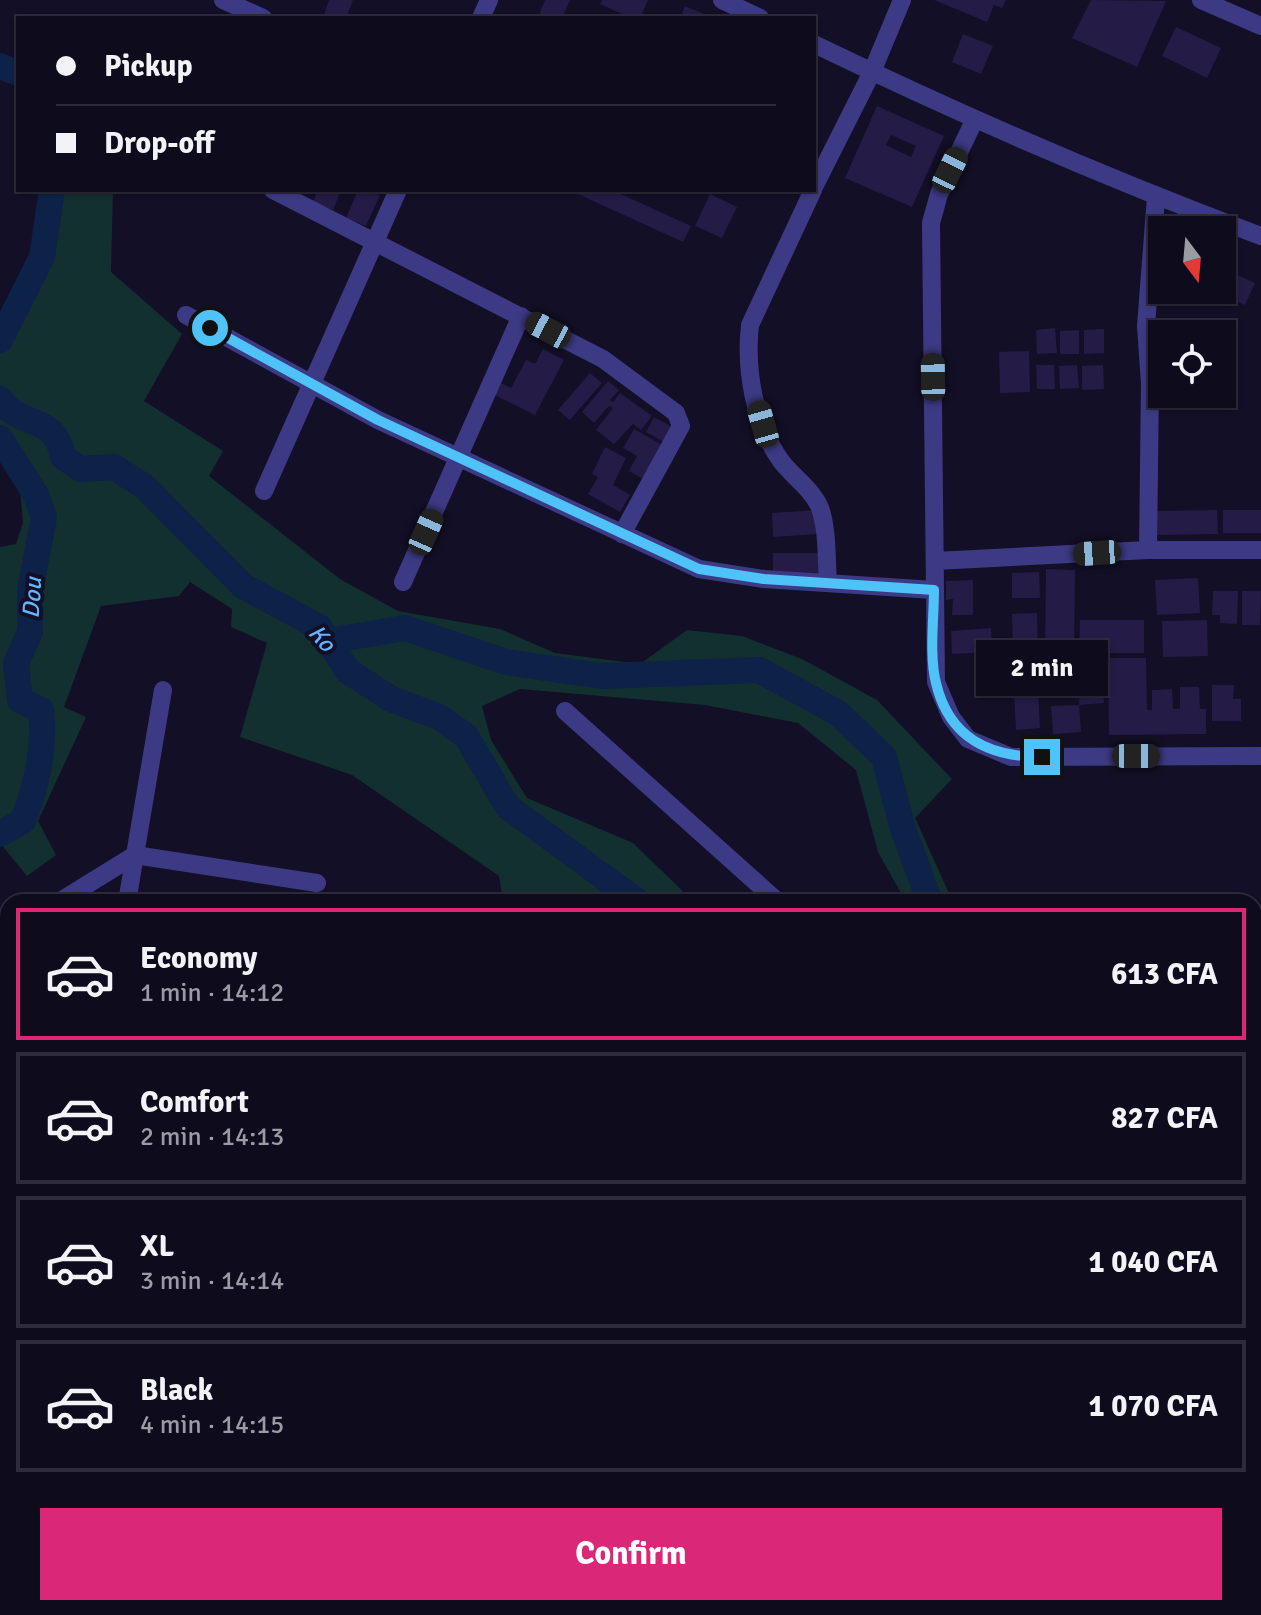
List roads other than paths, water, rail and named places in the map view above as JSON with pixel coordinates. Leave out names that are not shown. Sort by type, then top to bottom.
[{"type":"street","points":[[223,0],[259,16]]},
{"type":"street","points":[[722,0],[756,16]]},
{"type":"street","points":[[816,181],[872,72],[902,0]]},
{"type":"street","points":[[1201,0],[1261,26]]},
{"type":"street","points":[[816,45],[974,121],[1156,197],[1261,236]]},
{"type":"street","points":[[974,121],[939,194],[931,223],[936,682],[951,717],[968,739],[1011,757],[1261,756]]},
{"type":"street","points":[[277,192],[603,359],[681,420],[622,534]]},
{"type":"street","points":[[264,491],[397,192]]},
{"type":"street","points":[[811,192],[750,325],[747,347],[751,383],[763,424],[779,459],[818,504],[825,524],[828,582]]},
{"type":"street","points":[[1148,550],[1150,383],[1146,326],[1156,197]]},
{"type":"street","points":[[186,315],[378,420],[699,569],[764,579],[934,590]]},
{"type":"street","points":[[403,582],[521,316]]},
{"type":"street","points":[[935,561],[1148,550],[1261,550]]},
{"type":"street","points":[[128,894],[163,690]]},
{"type":"street","points":[[565,711],[769,894]]},
{"type":"street","points":[[72,894],[135,855],[317,883]]},
{"type":"waterway","name":"Ko","points":[[0,66],[16,72]]},
{"type":"waterway","name":"Ko","points":[[0,340],[42,257],[52,192]]},
{"type":"waterway","name":"Ko","points":[[0,399],[8,409],[53,433],[63,457],[81,469],[114,467],[145,487],[243,586],[319,627],[348,671],[391,699],[439,717],[466,736],[508,807],[627,894]]},
{"type":"waterway","name":"Dou","points":[[0,438],[36,495],[44,517],[30,591],[30,632],[16,663],[20,700],[41,710],[41,753],[23,821],[0,834]]},
{"type":"waterway","points":[[328,641],[405,628],[506,662],[602,676],[759,670],[838,713],[884,757],[903,829],[927,894]]}]
